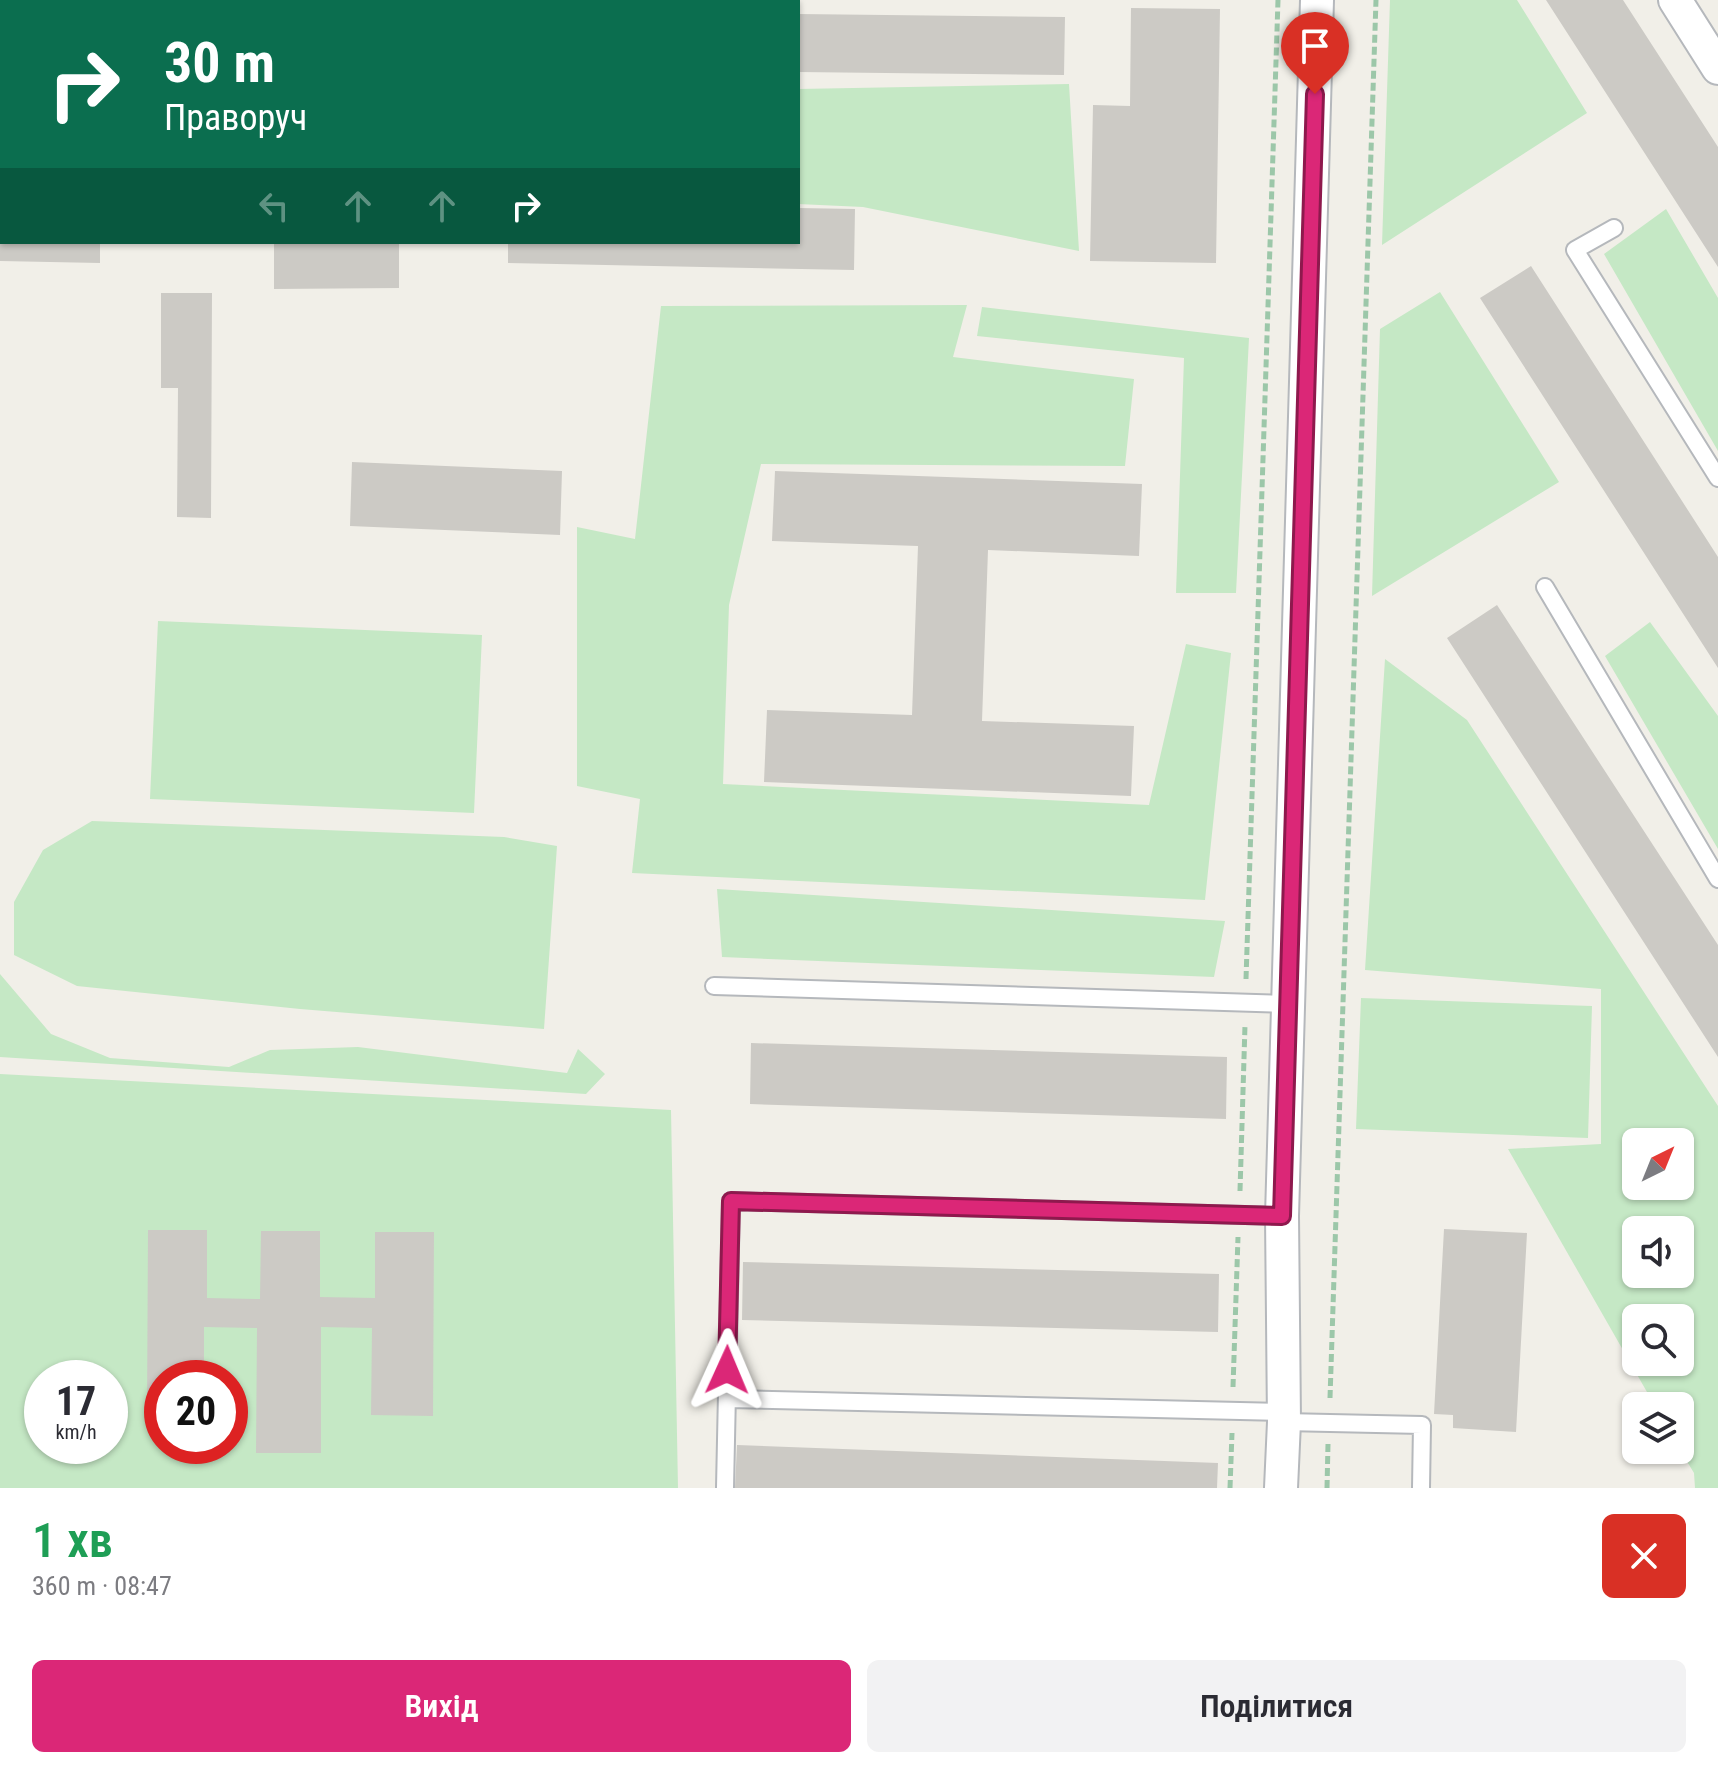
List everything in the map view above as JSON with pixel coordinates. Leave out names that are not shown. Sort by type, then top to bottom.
[{"type":"street","points":[[1281,1488],[1284,1417],[1282,1216],[1317,0]]},
{"type":"street","points":[[1675,0],[1718,68]]},
{"type":"lane","points":[[1614,228],[1575,250],[1718,478]]},
{"type":"lane","points":[[1545,587],[1718,879]]},
{"type":"lane","points":[[714,986],[1289,1004]]},
{"type":"lane","points":[[725,1488],[731,1201],[1282,1216]]},
{"type":"lane","points":[[727,1399],[1233,1411],[1329,1423],[1422,1425],[1421,1488]]},
{"type":"path","points":[[1230,1488],[1278,0]]},
{"type":"path","points":[[1327,1488],[1376,0]]},
{"type":"green space","points":[[1390,0],[1517,0],[1587,113],[1382,245]]},
{"type":"green space","points":[[1069,84],[1079,251],[863,207],[800,204],[800,89]]},
{"type":"green space","points":[[1666,209],[1718,298],[1718,451],[1604,254]]},
{"type":"green space","points":[[1440,292],[1559,482],[1372,596],[1380,329]]},
{"type":"green space","points":[[967,305],[953,357],[1134,379],[1125,466],[761,464],[729,605],[723,784],[1149,805],[1186,644],[1231,653],[1205,900],[632,873],[640,799],[577,786],[577,527],[635,539],[661,306]]},
{"type":"green space","points":[[982,307],[1249,338],[1236,593],[1176,593],[1184,358],[977,336]]},
{"type":"green space","points":[[158,621],[482,635],[474,813],[150,799]]},
{"type":"green space","points":[[1650,622],[1718,716],[1718,849],[1605,656]]},
{"type":"green space","points":[[1385,659],[1467,720],[1718,1106],[1718,1488],[1695,1488],[1694,1473],[1689,1464],[1694,1464],[1694,1392],[1647,1392],[1638,1376],[1694,1376],[1694,1304],[1622,1304],[1622,1348],[1508,1149],[1601,1144],[1601,989],[1365,970]]},
{"type":"green space","points":[[92,821],[504,837],[557,846],[544,1029],[300,1009],[77,986],[14,955],[14,902],[43,850]]},
{"type":"green space","points":[[717,889],[1225,921],[1214,977],[722,957]]},
{"type":"green space","points":[[0,974],[51,1034],[110,1058],[229,1067],[270,1050],[358,1047],[567,1073],[578,1049],[605,1074],[586,1094],[0,1057]]},
{"type":"green space","points":[[1361,998],[1592,1006],[1588,1138],[1356,1129]]},
{"type":"green space","points":[[0,1074],[671,1110],[678,1488],[0,1488]]},
{"type":"building","points":[[1546,0],[1623,0],[1718,147],[1718,267]]},
{"type":"building","points":[[1131,8],[1220,9],[1216,263],[1090,261],[1093,105],[1130,106]]},
{"type":"building","points":[[800,14],[1065,17],[1064,75],[800,72]]},
{"type":"building","points":[[800,208],[855,209],[854,270],[508,263],[508,244],[800,244]]},
{"type":"building","points":[[0,244],[100,244],[100,263],[0,261]]},
{"type":"building","points":[[274,244],[399,244],[399,288],[274,289]]},
{"type":"building","points":[[1531,266],[1718,557],[1718,668],[1480,298]]},
{"type":"building","points":[[161,293],[212,293],[211,518],[177,517],[178,388],[161,388]]},
{"type":"building","points":[[352,462],[562,471],[560,535],[350,526]]},
{"type":"building","points":[[775,471],[1142,484],[1139,556],[988,550],[982,721],[1134,726],[1131,796],[764,782],[767,710],[912,715],[918,546],[772,541]]},
{"type":"building","points":[[1497,605],[1718,945],[1718,1057],[1447,638]]},
{"type":"building","points":[[751,1043],[1227,1057],[1226,1119],[750,1104]]},
{"type":"building","points":[[1444,1229],[1527,1233],[1516,1432],[1453,1428],[1453,1415],[1434,1414]]},
{"type":"building","points":[[148,1230],[207,1230],[207,1298],[260,1299],[261,1231],[320,1231],[320,1297],[375,1298],[375,1232],[434,1232],[433,1416],[371,1415],[372,1328],[321,1327],[321,1453],[256,1453],[257,1328],[204,1327],[204,1360],[147,1360]]},
{"type":"building","points":[[743,1262],[1219,1274],[1218,1332],[742,1320]]},
{"type":"building","points":[[737,1445],[1218,1463],[1217,1488],[735,1488]]},
{"type":"route","points":[[727,1370],[731,1201],[1282,1216],[1315,94]]}]
